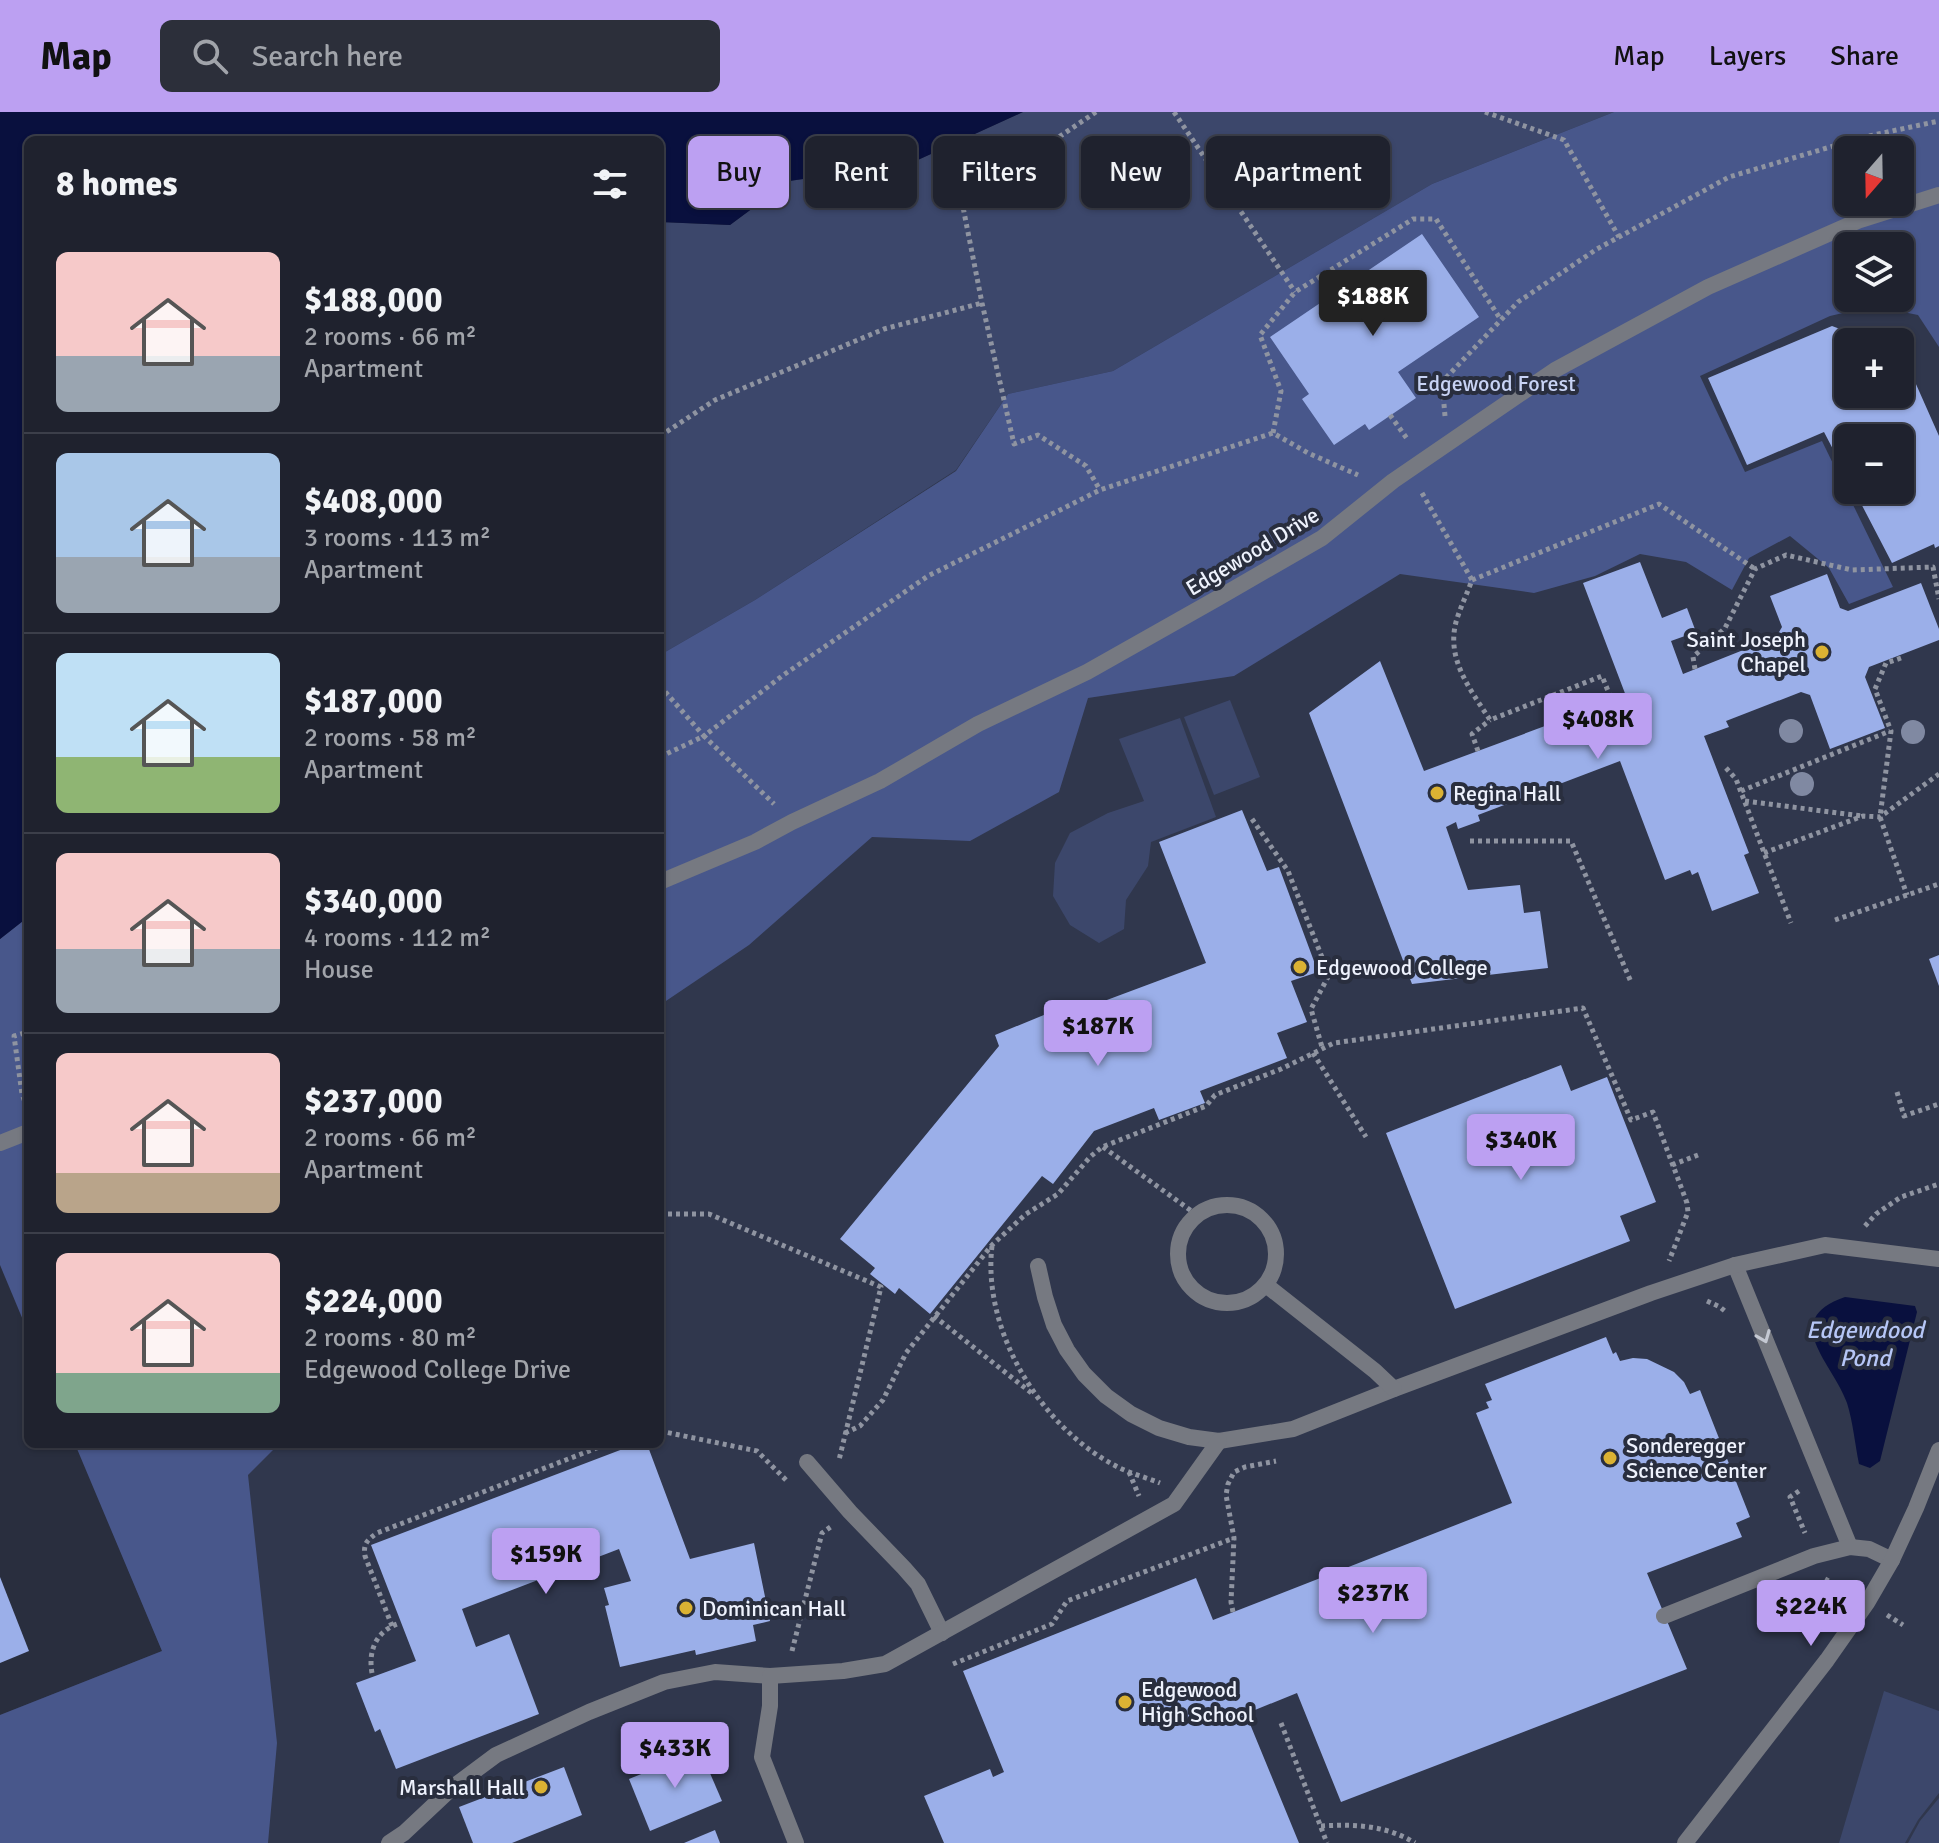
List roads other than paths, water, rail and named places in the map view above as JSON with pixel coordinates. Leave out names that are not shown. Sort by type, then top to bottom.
[{"type":"street","name":"Edgewood Drive","points":[[664,880],[755,842],[880,781],[978,724],[1133,647],[1322,538],[1384,487],[1555,370],[1708,287],[1860,220],[1939,195]]},
{"type":"street","points":[[0,1143],[24,1134]]},
{"type":"street","points":[[1227,1204],[1256,1214],[1268,1225],[1277,1255],[1274,1271],[1266,1285],[1254,1296],[1238,1302],[1221,1303],[1205,1298],[1191,1288],[1182,1274],[1178,1257],[1179,1241],[1186,1226],[1211,1207],[1227,1204]]},
{"type":"street","points":[[1038,1266],[1049,1311],[1067,1350],[1084,1374],[1106,1396],[1131,1414],[1159,1428],[1189,1437],[1219,1441],[1293,1429],[1673,1285],[1735,1265],[1825,1245],[1939,1259]]},
{"type":"street","points":[[1735,1265],[1850,1547]]},
{"type":"street","points":[[1266,1285],[1394,1389]]},
{"type":"street","points":[[389,1843],[453,1787],[496,1755],[664,1682],[715,1672],[794,1675],[885,1664],[1174,1504],[1219,1441]]},
{"type":"street","points":[[1685,1843],[1827,1660],[1867,1603],[1892,1560],[1939,1450]]},
{"type":"street","points":[[807,1462],[918,1584],[942,1633]]},
{"type":"street","points":[[1664,1616],[1814,1556],[1850,1547],[1869,1549],[1892,1560]]},
{"type":"street","points":[[770,1676],[770,1706],[762,1757],[796,1843]]},
{"type":"water","points":[[0,112],[1023,112],[970,136],[933,136],[933,153],[917,160],[917,136],[805,136],[805,179],[789,181],[789,136],[688,136],[688,208],[753,208],[730,225],[664,222],[664,136],[24,136],[24,920],[0,939]]},
{"type":"water","name":"Edgewdood Pond","points":[[1845,1297],[1915,1306],[1917,1312],[1880,1461],[1870,1468],[1859,1464],[1847,1403],[1816,1344],[1813,1330],[1815,1318],[1825,1307]]},
{"type":"place","name":"Saint Joseph Chapel","points":[[1822,652]]},
{"type":"place","name":"Regina Hall","points":[[1437,793]]},
{"type":"place","name":"Edgewood College","points":[[1300,967]]},
{"type":"place","name":"Sonderegger Science Center","points":[[1610,1458]]},
{"type":"place","name":"Dominican Hall","points":[[686,1608]]},
{"type":"place","name":"Edgewood High School","points":[[1125,1702]]},
{"type":"place","name":"Marshall Hall","points":[[541,1787]]},
{"type":"park label","name":"Edgewood Forest","points":[[1496,383]]}]
